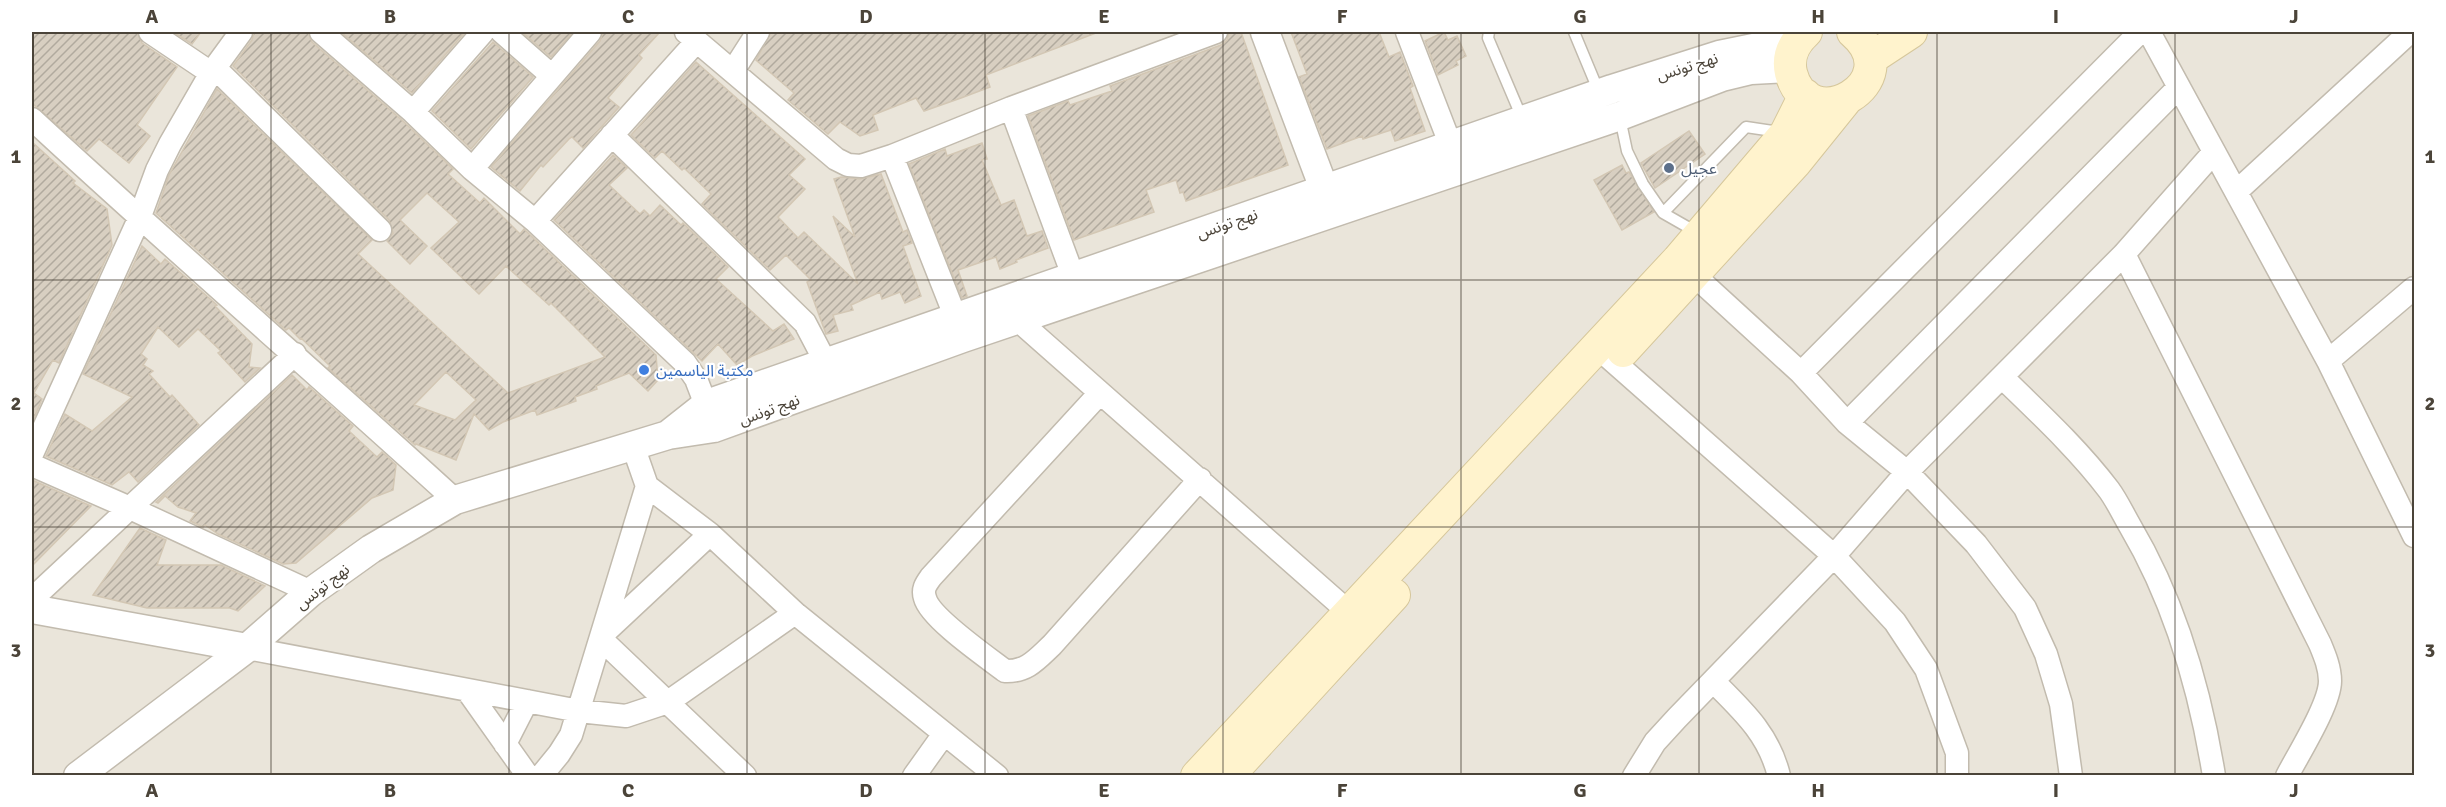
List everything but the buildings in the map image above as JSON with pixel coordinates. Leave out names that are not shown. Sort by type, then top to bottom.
[{"type":"main road","points":[[1197,776],[1501,479],[1605,355],[1686,268],[1795,163],[1845,101],[1854,96],[1867,80],[1870,59],[1862,40],[1854,32]]},
{"type":"main road","points":[[1870,59],[1911,32]]},
{"type":"main road","points":[[1802,35],[1793,48],[1790,68],[1797,88],[1805,95],[1824,103],[1845,101]]},
{"type":"main road","points":[[1686,268],[1701,235],[1786,133],[1805,95]]},
{"type":"main road","points":[[1228,776],[1357,619]]},
{"type":"street","points":[[150,32],[213,71],[380,230]]},
{"type":"street","points":[[32,454],[140,219],[161,161],[213,71],[241,32]]},
{"type":"street","points":[[321,32],[413,112],[471,169],[535,221],[684,363],[696,379],[710,416]]},
{"type":"street","points":[[413,112],[483,32]]},
{"type":"street","points":[[502,32],[552,76]]},
{"type":"street","points":[[471,169],[590,32]]},
{"type":"street","points":[[733,70],[758,32]]},
{"type":"street","points":[[535,221],[612,135],[692,36],[836,159],[848,165],[861,166],[1216,32]]},
{"type":"street","points":[[1265,32],[1329,202]]},
{"type":"street","points":[[1407,32],[1455,158]]},
{"type":"street","points":[[1801,373],[2140,32]]},
{"type":"street","points":[[2149,32],[2328,362],[2415,536]]},
{"type":"street","points":[[2237,191],[2410,32]]},
{"type":"street","name":"نهج تونس","points":[[78,776],[247,648],[311,592],[371,549],[455,500],[668,435],[710,416],[960,328],[1455,158],[1613,101],[1719,55],[1802,35]]},
{"type":"street","name":"نهج تونس","points":[[1455,158],[1524,121],[1751,70],[1790,68]]},
{"type":"street","points":[[1847,423],[2179,87]]},
{"type":"street","points":[[1011,108],[1077,287]]},
{"type":"street","points":[[32,119],[140,219],[295,354],[455,500]]},
{"type":"street","points":[[612,135],[799,317],[813,337],[830,374]]},
{"type":"street","points":[[1634,776],[1655,742],[1834,556],[1908,472],[2124,254],[2214,152]]},
{"type":"street","points":[[892,156],[960,328]]},
{"type":"street","points":[[2124,254],[2320,644],[2328,665],[2330,682],[2326,700],[2287,776]]},
{"type":"street","points":[[1686,268],[1801,373],[1847,423],[1908,472],[1976,544],[2025,608],[2046,654],[2061,704],[2071,776]]},
{"type":"street","points":[[2328,362],[2415,288]]},
{"type":"street","points":[[1014,310],[1100,393],[1357,619]]},
{"type":"street","points":[[32,598],[295,354]]},
{"type":"street","points":[[1605,355],[1834,556],[1895,622],[1926,669],[1957,753],[1957,776]]},
{"type":"street","points":[[2002,377],[2055,429],[2110,491],[2140,542],[2169,604],[2195,682],[2209,739],[2214,776]]},
{"type":"street","points":[[1100,393],[931,577],[924,587],[925,599],[933,613],[1005,671],[1018,672],[1031,665],[1052,645],[1200,479]]},
{"type":"street","points":[[633,446],[647,486],[710,534],[795,613],[997,776]]},
{"type":"street","points":[[32,465],[311,592]]},
{"type":"street","points":[[541,776],[571,735],[647,486]]},
{"type":"street","points":[[602,636],[710,534]]},
{"type":"street","points":[[32,609],[579,711],[626,716],[668,702],[795,613]]},
{"type":"street","points":[[602,636],[745,776]]},
{"type":"street","points":[[1713,681],[1750,718],[1774,754],[1779,776]]},
{"type":"street","points":[[467,690],[528,776]]},
{"type":"street","points":[[505,744],[527,701]]},
{"type":"street","points":[[914,776],[945,734]]},
{"type":"lane","points":[[1489,32],[1488,38],[1524,121]]},
{"type":"lane","points":[[1574,32],[1613,101],[1633,167],[1664,213],[1701,235]]},
{"type":"lane","points":[[1664,213],[1746,127],[1786,133]]},
{"type":"shaded area","points":[[32,32],[2414,32],[2414,775],[32,775]]},
{"type":"place","name":"عجيل","points":[[1669,168]]},
{"type":"place","name":"مكتبة الياسمين","points":[[644,370]]}]
